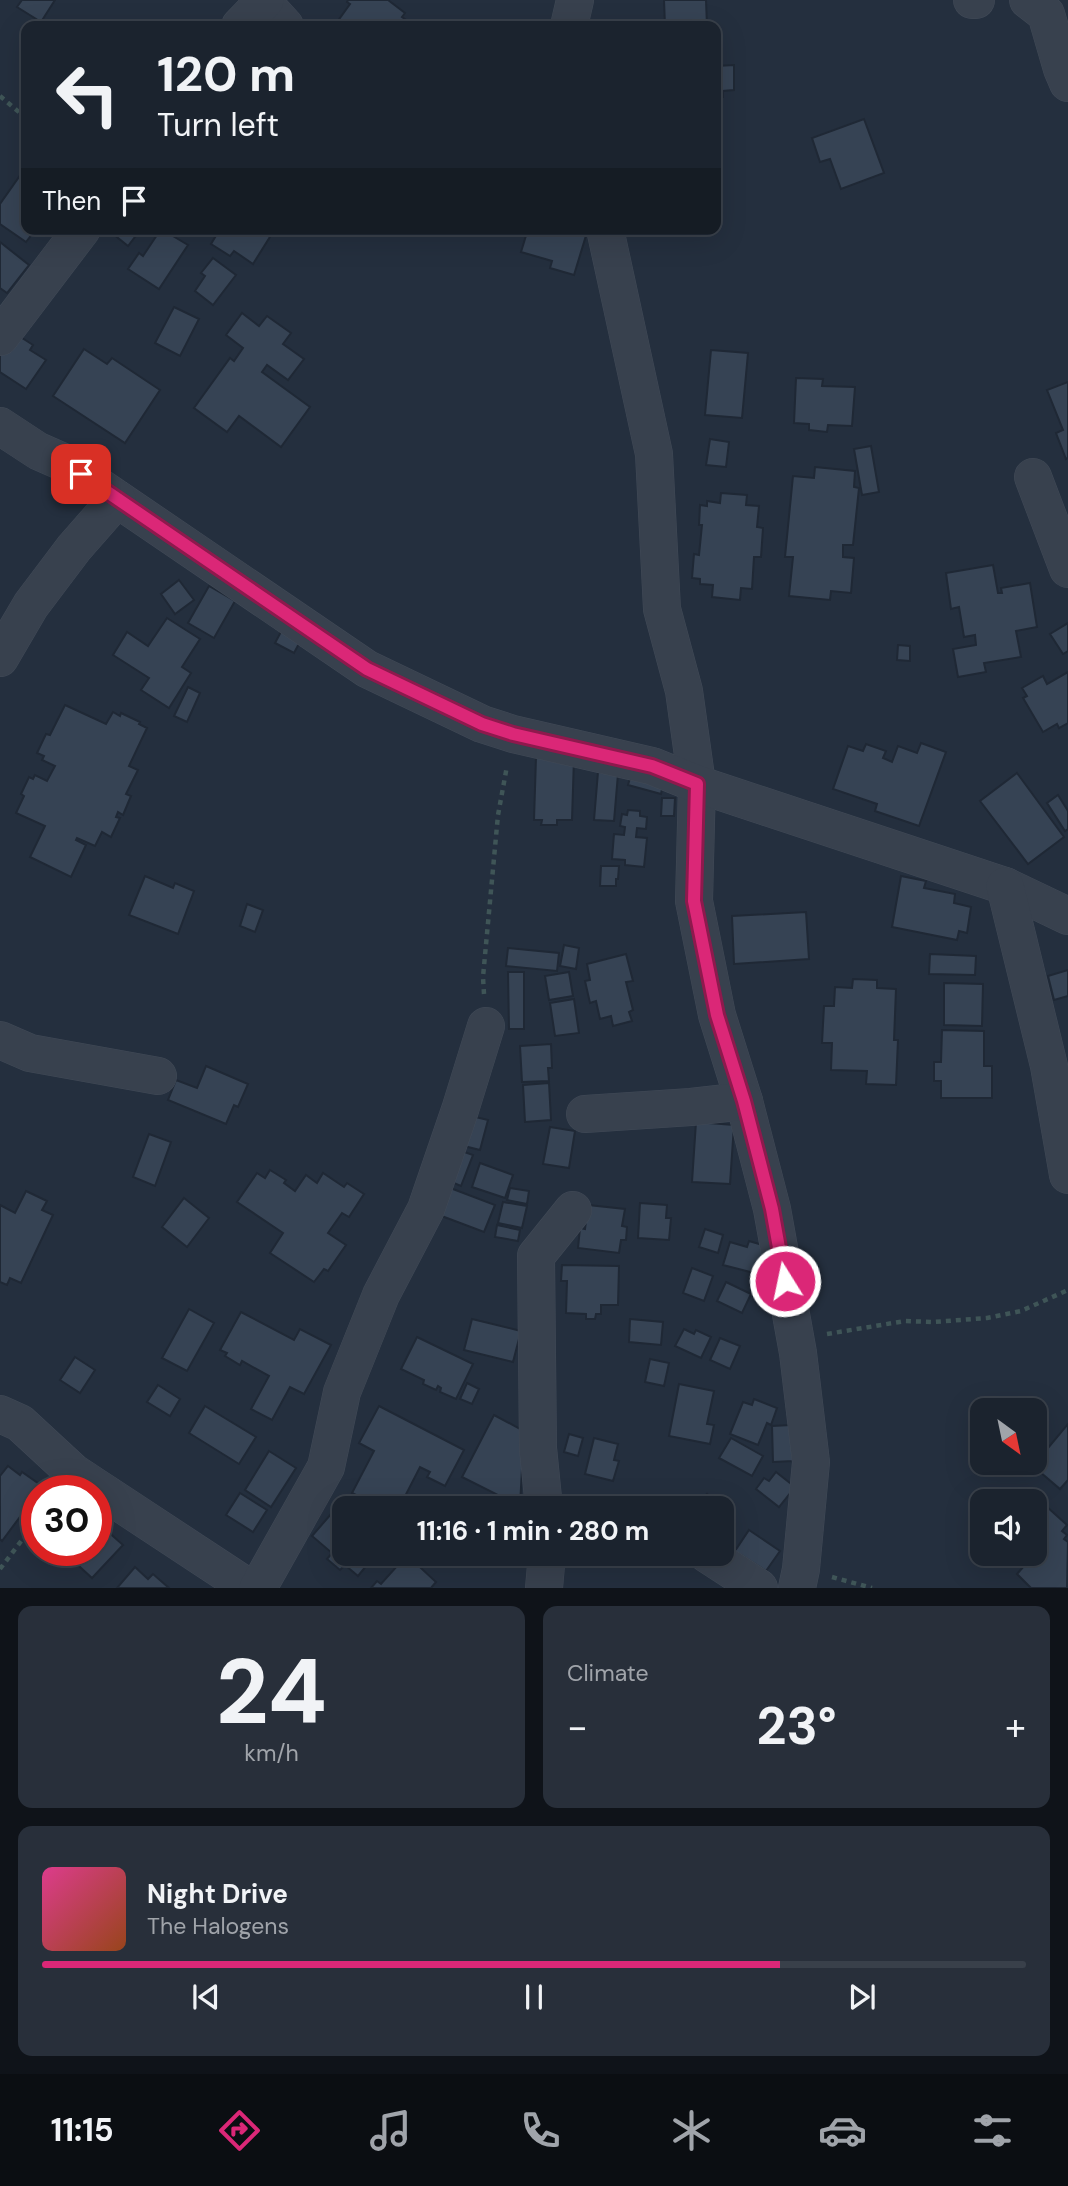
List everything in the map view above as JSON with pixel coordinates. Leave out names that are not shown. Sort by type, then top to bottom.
[{"type":"street","points":[[570,21],[575,0]]},
{"type":"street","points":[[1043,5],[1068,83]]},
{"type":"street","points":[[0,337],[77,235]]},
{"type":"street","points":[[606,235],[654,454],[662,609],[684,691],[697,784],[694,901],[717,1015],[744,1101],[772,1209],[798,1353],[811,1462],[799,1578]]},
{"type":"street","points":[[0,426],[38,451],[63,462],[367,669],[482,724],[513,734],[652,766],[697,784],[1005,886],[1068,916]]},
{"type":"street","points":[[1033,477],[1068,569]]},
{"type":"street","points":[[0,658],[38,596],[74,548],[117,499]]},
{"type":"street","points":[[1005,886],[1049,1066],[1068,1175]]},
{"type":"street","points":[[258,1587],[326,1466],[342,1392],[381,1295],[426,1209],[486,1026]]},
{"type":"street","points":[[0,1040],[30,1054],[158,1076]]},
{"type":"street","points":[[585,1114],[691,1108],[744,1101]]},
{"type":"street","points":[[549,1496],[538,1448],[536,1256],[573,1210]]},
{"type":"street","points":[[0,1414],[20,1423],[73,1472],[249,1587]]},
{"type":"street","points":[[544,1587],[546,1566]]},
{"type":"street","points":[[726,1566],[759,1587]]},
{"type":"path","points":[[0,96],[21,114]]},
{"type":"path","points":[[486,1026],[484,976],[498,815],[513,734]]},
{"type":"path","points":[[798,1353],[830,1332],[905,1321],[987,1318],[1021,1311],[1068,1290]]},
{"type":"path","points":[[0,1569],[21,1541]]},
{"type":"path","points":[[799,1578],[872,1587]]},
{"type":"building","points":[[22,0],[55,0],[42,21],[17,7]]},
{"type":"building","points":[[388,0],[405,13],[402,17],[408,21],[338,21],[350,4],[347,2]]},
{"type":"building","points":[[664,0],[706,0],[707,21],[665,21]]},
{"type":"building","points":[[734,65],[734,90],[723,91],[723,97],[721,97],[721,66]]},
{"type":"building","points":[[864,119],[884,173],[841,189],[830,159],[820,162],[812,138]]},
{"type":"building","points":[[21,174],[21,235],[31,235],[26,242],[0,224],[0,204]]},
{"type":"building","points":[[114,235],[136,235],[128,246]]},
{"type":"building","points":[[157,235],[171,235],[188,245],[159,289],[128,269],[139,253],[143,256]]},
{"type":"building","points":[[216,235],[271,235],[253,264],[234,251],[230,256],[211,244]]},
{"type":"building","points":[[526,235],[586,235],[574,275],[550,268],[552,261],[521,252]]},
{"type":"building","points":[[0,242],[29,265],[7,293],[0,288]]},
{"type":"building","points":[[213,258],[236,275],[213,305],[195,291],[205,276],[201,273]]},
{"type":"building","points":[[174,307],[199,319],[180,356],[155,343]]},
{"type":"building","points":[[242,313],[259,326],[267,316],[291,333],[283,344],[304,359],[288,380],[267,365],[262,372],[310,407],[281,447],[239,416],[227,432],[194,408],[230,358],[234,361],[243,348],[226,335]]},
{"type":"building","points":[[19,336],[33,345],[30,350],[46,360],[26,389],[0,372],[0,352]]},
{"type":"building","points":[[84,349],[107,364],[112,358],[160,390],[125,443],[53,396]]},
{"type":"building","points":[[711,350],[748,353],[742,418],[705,415]]},
{"type":"building","points":[[796,378],[823,379],[822,386],[855,387],[852,426],[828,425],[827,432],[809,430],[809,424],[794,423]]},
{"type":"building","points":[[1068,382],[1066,459],[1056,433],[1063,430],[1047,390]]},
{"type":"building","points":[[710,439],[729,442],[726,467],[706,465]]},
{"type":"building","points":[[871,446],[879,492],[862,495],[854,449]]},
{"type":"building","points":[[815,467],[855,471],[854,487],[859,488],[853,545],[843,545],[843,557],[854,558],[851,593],[831,591],[830,600],[789,596],[793,557],[785,557],[793,476],[814,478]]},
{"type":"building","points":[[721,493],[747,495],[746,505],[759,506],[757,527],[763,528],[761,557],[754,557],[752,589],[741,588],[740,600],[712,597],[713,585],[700,584],[700,579],[692,578],[694,554],[699,555],[702,525],[699,525],[700,505],[707,506],[707,501],[720,503]]},
{"type":"building","points":[[993,565],[998,593],[1002,593],[1001,588],[1030,583],[1037,627],[1016,631],[1021,657],[984,663],[986,672],[958,677],[953,649],[976,645],[975,635],[964,637],[959,607],[951,609],[946,573]]},
{"type":"building","points":[[179,580],[194,600],[175,614],[161,594]]},
{"type":"building","points":[[209,586],[235,601],[214,638],[188,623]]},
{"type":"building","points":[[167,618],[200,639],[182,667],[191,673],[169,708],[141,690],[149,678],[113,655],[127,632],[148,646]]},
{"type":"building","points":[[1068,623],[1068,651],[1063,654],[1050,634]]},
{"type":"building","points":[[283,628],[302,638],[294,653],[275,643]]},
{"type":"building","points":[[898,645],[910,646],[910,661],[897,660]]},
{"type":"building","points":[[1068,672],[1068,723],[1059,728],[1057,724],[1043,732],[1023,698],[1027,696],[1022,688],[1043,676],[1047,684]]},
{"type":"building","points":[[188,687],[200,693],[187,722],[174,716]]},
{"type":"building","points":[[65,705],[106,724],[113,712],[120,716],[121,713],[147,728],[129,766],[138,770],[126,794],[131,796],[123,815],[118,812],[116,817],[120,818],[111,837],[102,832],[95,846],[77,838],[76,840],[86,845],[71,877],[30,857],[45,826],[16,813],[29,777],[33,779],[35,775],[47,781],[55,766],[42,760],[44,756],[37,753],[46,734],[50,735]]},
{"type":"building","points":[[921,743],[946,752],[919,826],[875,811],[877,804],[833,789],[848,746],[863,751],[866,744],[886,751],[883,758],[892,762],[898,746],[917,753]]},
{"type":"building","points":[[536,757],[574,758],[572,820],[557,820],[557,825],[541,825],[542,820],[534,820]]},
{"type":"building","points":[[632,771],[664,780],[661,794],[628,785]]},
{"type":"building","points":[[598,772],[618,774],[614,821],[594,820]]},
{"type":"building","points":[[1017,773],[1064,837],[1028,864],[980,801]]},
{"type":"building","points":[[1058,795],[1068,811],[1068,829],[1065,831],[1047,803]]},
{"type":"building","points":[[662,798],[675,798],[674,816],[661,816]]},
{"type":"building","points":[[628,810],[640,811],[640,816],[647,817],[646,829],[637,828],[636,837],[647,838],[644,867],[625,865],[625,860],[612,859],[614,834],[624,835],[625,827],[620,826],[622,814],[627,815]]},
{"type":"building","points":[[601,866],[619,866],[616,886],[600,886]]},
{"type":"building","points":[[145,876],[173,888],[175,883],[194,891],[178,934],[129,915]]},
{"type":"building","points":[[901,876],[926,881],[924,888],[955,894],[954,903],[971,907],[967,933],[959,931],[957,940],[892,927]]},
{"type":"building","points":[[247,904],[263,910],[255,932],[240,926]]},
{"type":"building","points":[[806,912],[809,959],[734,964],[732,916]]},
{"type":"building","points":[[564,945],[579,948],[576,969],[560,966]]},
{"type":"building","points":[[508,948],[559,953],[557,971],[506,966]]},
{"type":"building","points":[[626,954],[633,981],[626,982],[633,1010],[629,1012],[632,1021],[613,1026],[611,1016],[600,1019],[596,1001],[590,1003],[585,981],[590,980],[587,964]]},
{"type":"building","points":[[930,954],[976,956],[975,975],[929,974]]},
{"type":"building","points":[[1068,970],[1068,996],[1054,1000],[1048,976]]},
{"type":"building","points":[[508,972],[524,972],[524,1029],[509,1029]]},
{"type":"building","points":[[569,972],[573,996],[549,1000],[545,976]]},
{"type":"building","points":[[853,979],[877,980],[877,988],[896,989],[896,1085],[866,1084],[867,1071],[831,1070],[832,1043],[822,1043],[824,1006],[834,1006],[835,987],[852,988]]},
{"type":"building","points":[[944,983],[983,984],[982,1026],[944,1025]]},
{"type":"building","points":[[574,999],[579,1033],[555,1036],[550,1003]]},
{"type":"building","points":[[942,1030],[984,1031],[984,1066],[992,1066],[992,1098],[941,1098],[941,1081],[934,1081],[934,1062],[941,1062]]},
{"type":"building","points":[[551,1044],[552,1068],[548,1068],[549,1081],[522,1082],[520,1046]]},
{"type":"building","points":[[206,1066],[248,1084],[238,1107],[234,1105],[226,1124],[168,1100],[176,1080],[197,1088]]},
{"type":"building","points":[[549,1083],[551,1120],[525,1122],[523,1085]]},
{"type":"building","points":[[463,1114],[488,1120],[480,1150],[456,1144]]},
{"type":"building","points":[[696,1122],[734,1125],[730,1184],[692,1182]]},
{"type":"building","points":[[550,1127],[575,1131],[569,1168],[543,1164]]},
{"type":"building","points":[[149,1134],[171,1142],[155,1186],[133,1177]]},
{"type":"building","points":[[456,1149],[473,1155],[461,1186],[444,1179]]},
{"type":"building","points":[[480,1163],[513,1175],[505,1198],[472,1187]]},
{"type":"building","points":[[270,1170],[286,1180],[284,1183],[295,1191],[306,1175],[317,1183],[323,1173],[344,1187],[347,1183],[364,1194],[349,1217],[342,1213],[328,1233],[346,1245],[328,1271],[324,1269],[314,1282],[270,1253],[283,1233],[237,1202],[257,1173],[265,1178]]},
{"type":"building","points":[[445,1186],[495,1205],[484,1232],[439,1215]]},
{"type":"building","points":[[510,1188],[529,1191],[527,1204],[507,1200]]},
{"type":"building","points":[[26,1191],[47,1201],[42,1210],[53,1215],[21,1283],[10,1278],[7,1285],[0,1282],[0,1205],[15,1213]]},
{"type":"building","points":[[184,1198],[209,1218],[187,1247],[162,1227]]},
{"type":"building","points":[[503,1202],[527,1206],[522,1228],[498,1223]]},
{"type":"building","points":[[640,1203],[667,1205],[666,1218],[671,1218],[669,1240],[638,1238]]},
{"type":"building","points":[[588,1205],[625,1209],[622,1226],[627,1227],[626,1240],[621,1240],[619,1253],[578,1248],[580,1228],[585,1229]]},
{"type":"building","points":[[497,1225],[520,1230],[518,1241],[495,1237]]},
{"type":"building","points":[[705,1229],[723,1235],[718,1253],[699,1247]]},
{"type":"building","points":[[749,1241],[766,1246],[758,1274],[723,1265],[730,1242],[747,1247]]},
{"type":"building","points":[[562,1265],[619,1266],[618,1305],[601,1305],[601,1314],[596,1314],[595,1319],[586,1319],[586,1314],[566,1313],[567,1281],[561,1281]]},
{"type":"building","points":[[692,1268],[713,1276],[704,1301],[683,1293]]},
{"type":"building","points":[[726,1282],[751,1294],[742,1313],[717,1301]]},
{"type":"building","points":[[189,1309],[214,1323],[187,1371],[162,1358]]},
{"type":"building","points":[[241,1312],[294,1340],[300,1329],[331,1345],[304,1394],[290,1387],[272,1420],[251,1409],[269,1376],[242,1361],[240,1365],[220,1350]]},
{"type":"building","points":[[472,1319],[521,1331],[513,1362],[464,1350]]},
{"type":"building","points":[[630,1319],[663,1322],[661,1345],[629,1342]]},
{"type":"building","points":[[684,1329],[694,1334],[696,1330],[711,1337],[701,1358],[675,1346]]},
{"type":"building","points":[[417,1337],[473,1364],[456,1399],[440,1392],[441,1388],[438,1386],[436,1390],[423,1384],[424,1380],[401,1369]]},
{"type":"building","points":[[720,1338],[740,1346],[730,1369],[710,1360]]},
{"type":"building","points":[[75,1357],[95,1370],[80,1393],[60,1380]]},
{"type":"building","points":[[650,1359],[669,1363],[664,1386],[645,1382]]},
{"type":"building","points":[[467,1383],[479,1389],[472,1404],[460,1399]]},
{"type":"building","points":[[679,1384],[714,1391],[707,1424],[714,1425],[710,1444],[669,1436]]},
{"type":"building","points":[[158,1385],[180,1399],[170,1416],[147,1402]]},
{"type":"building","points":[[754,1399],[777,1408],[771,1425],[767,1423],[758,1445],[730,1434],[743,1402],[752,1405]]},
{"type":"building","points":[[205,1406],[256,1437],[239,1464],[189,1433]]},
{"type":"building","points":[[379,1406],[464,1450],[445,1486],[427,1477],[430,1472],[420,1467],[405,1496],[358,1496],[352,1493],[374,1451],[359,1443]]},
{"type":"building","points":[[494,1415],[524,1431],[521,1496],[500,1496],[462,1477]]},
{"type":"building","points":[[1068,1424],[1068,1480],[1060,1489],[1044,1475],[1047,1475],[1047,1449]]},
{"type":"building","points":[[791,1425],[793,1461],[773,1462],[772,1426]]},
{"type":"building","points":[[569,1434],[583,1438],[578,1456],[564,1452]]},
{"type":"building","points":[[594,1438],[618,1444],[614,1460],[619,1461],[613,1481],[585,1474]]},
{"type":"building","points":[[731,1438],[763,1456],[752,1476],[719,1458]]},
{"type":"building","points":[[269,1451],[296,1468],[271,1507],[245,1490]]},
{"type":"building","points":[[8,1466],[20,1475],[22,1472],[26,1475],[21,1475],[21,1515],[2,1541],[0,1539],[0,1476]]},
{"type":"building","points":[[776,1472],[795,1487],[779,1507],[756,1489],[764,1478],[769,1481]]},
{"type":"building","points":[[240,1493],[267,1510],[253,1532],[226,1515]]},
{"type":"building","points":[[1047,1507],[1067,1525],[1062,1531],[1067,1535],[1064,1539],[1068,1542],[1067,1588],[1031,1588],[1017,1574],[1024,1566],[1047,1566]]},
{"type":"building","points":[[332,1513],[332,1553],[312,1536]]},
{"type":"building","points":[[749,1530],[780,1551],[766,1571],[735,1551]]},
{"type":"building","points":[[112,1535],[123,1545],[112,1557]]},
{"type":"building","points":[[79,1566],[103,1566],[92,1578]]},
{"type":"building","points":[[346,1566],[366,1566],[358,1576]]},
{"type":"building","points":[[397,1566],[419,1566],[436,1582],[431,1588],[371,1588],[377,1581],[381,1584]]},
{"type":"building","points":[[135,1567],[148,1579],[153,1574],[169,1588],[117,1588]]},
{"type":"route","points":[[81,474],[367,669],[482,724],[513,734],[652,766],[697,784],[694,901],[717,1015],[744,1101],[772,1209],[785,1281]]}]
